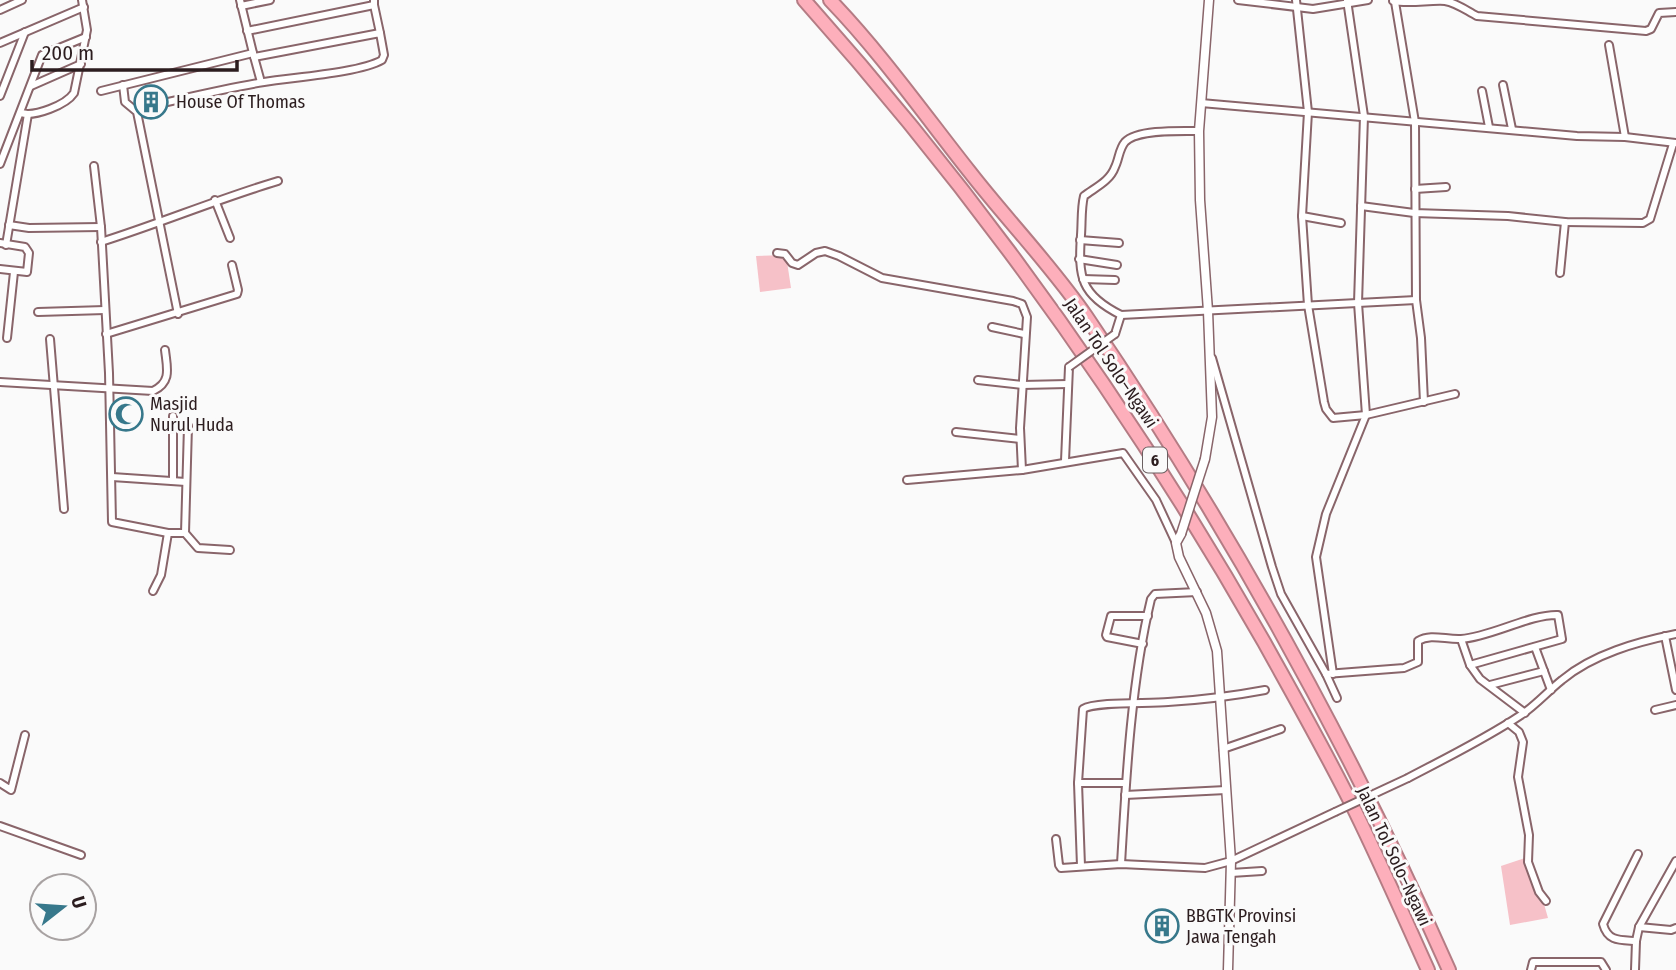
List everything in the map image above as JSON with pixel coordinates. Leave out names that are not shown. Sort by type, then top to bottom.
[{"type":"highway","name":"Jalan Tol Solo–Ngawi","points":[[804,0],[851,52],[980,213],[1069,331],[1143,441],[1226,575],[1289,687],[1355,810],[1428,970]]},
{"type":"highway","name":"Jalan Tol Solo–Ngawi","points":[[830,0],[870,44],[1077,305],[1159,431],[1242,566],[1305,677],[1373,805],[1449,970]]},
{"type":"street","points":[[0,10],[22,0]]},
{"type":"street","points":[[261,82],[241,3],[270,0]]},
{"type":"street","points":[[1176,543],[1205,459],[1212,417],[1200,200],[1199,131],[1209,0]]},
{"type":"street","points":[[1238,0],[1296,4],[1313,9],[1368,0]]},
{"type":"street","points":[[1424,402],[1416,300],[1415,122],[1393,1],[1444,0],[1477,16],[1646,32],[1651,29],[1660,13],[1676,12]]},
{"type":"street","points":[[1337,698],[1330,674],[1316,557],[1326,514],[1366,415],[1358,303],[1364,116],[1347,2]]},
{"type":"street","points":[[0,43],[83,3],[86,37],[72,97],[24,113],[4,145],[0,164]]},
{"type":"street","points":[[123,85],[125,102],[131,109],[136,109],[261,82],[377,63],[384,55],[374,3],[247,31]]},
{"type":"street","points":[[1296,4],[1308,113],[1302,216],[1308,304],[1326,409],[1333,418],[1366,415],[1455,394]]},
{"type":"street","points":[[0,96],[25,32]]},
{"type":"street","points":[[101,91],[253,55],[380,33]]},
{"type":"street","points":[[0,269],[27,272],[28,250],[25,247],[3,244],[9,225],[24,113],[31,86],[44,53],[86,37]]},
{"type":"street","points":[[1609,45],[1625,137]]},
{"type":"street","points":[[31,86],[81,64]]},
{"type":"street","points":[[1503,85],[1512,129]]},
{"type":"street","points":[[1482,91],[1489,127]]},
{"type":"street","points":[[1201,103],[1675,143],[1648,222],[1565,222],[1508,216],[1414,213],[1361,206]]},
{"type":"street","points":[[136,109],[178,314]]},
{"type":"street","points":[[1199,131],[1161,131],[1130,138],[1125,142],[1115,169],[1107,181],[1084,196],[1079,259],[1083,279],[1091,295],[1102,305],[1122,315],[1416,300]]},
{"type":"street","points":[[94,166],[101,227],[110,388],[113,522],[168,533],[185,533]]},
{"type":"street","points":[[101,242],[161,223],[215,200],[278,181]]},
{"type":"street","points":[[1415,189],[1446,187]]},
{"type":"street","points":[[215,200],[230,238]]},
{"type":"street","points":[[1302,216],[1341,223]]},
{"type":"street","points":[[1560,273],[1565,222]]},
{"type":"street","points":[[9,225],[29,228],[101,227]]},
{"type":"street","points":[[1080,240],[1119,243]]},
{"type":"street","points":[[777,253],[788,255],[794,265],[825,251],[883,278],[1018,302],[1027,317],[1020,439],[1022,470]]},
{"type":"street","points":[[1079,259],[1117,265]]},
{"type":"street","points":[[106,334],[236,294],[238,290],[232,265]]},
{"type":"street","points":[[7,338],[14,272]]},
{"type":"street","points":[[1083,279],[1115,280]]},
{"type":"street","points":[[38,312],[105,310]]},
{"type":"street","points":[[1065,461],[1069,367],[1115,334],[1122,315]]},
{"type":"street","points":[[992,327],[1024,334]]},
{"type":"street","points":[[50,339],[64,509]]},
{"type":"street","points":[[0,382],[153,391],[167,380],[165,350]]},
{"type":"street","points":[[1209,350],[1227,403],[1281,594],[1330,674]]},
{"type":"street","points":[[978,380],[1022,385],[1068,384]]},
{"type":"street","points":[[173,416],[173,481]]},
{"type":"street","points":[[188,426],[185,533],[198,548],[230,550]]},
{"type":"street","points":[[956,432],[1020,439]]},
{"type":"street","points":[[907,480],[1022,470],[1123,453],[1156,500],[1213,631],[1222,698],[1231,861],[1228,970]]},
{"type":"street","points":[[112,477],[186,482]]},
{"type":"street","points":[[153,590],[160,575],[168,533]]},
{"type":"street","points":[[1121,864],[1126,783],[1151,599],[1155,594],[1197,592]]},
{"type":"street","points":[[1330,674],[1404,668],[1418,662],[1418,641],[1421,638],[1461,639],[1557,614],[1563,638],[1470,665]]},
{"type":"street","points":[[1143,644],[1106,635],[1113,615],[1148,616]]},
{"type":"street","points":[[1056,839],[1061,868],[1121,864],[1205,868],[1231,861],[1408,778],[1508,723],[1525,713],[1586,662],[1676,634]]},
{"type":"street","points":[[1665,636],[1676,690]]},
{"type":"street","points":[[1461,639],[1470,665],[1480,679],[1525,713]]},
{"type":"street","points":[[1535,647],[1551,690]]},
{"type":"street","points":[[1490,685],[1544,671]]},
{"type":"street","points":[[1081,866],[1078,783],[1083,709],[1092,705],[1135,705],[1222,698],[1265,690]]},
{"type":"street","points":[[1655,709],[1676,705]]},
{"type":"street","points":[[1508,723],[1519,732],[1523,743],[1518,777],[1529,835],[1528,862],[1539,892],[1546,901]]},
{"type":"street","points":[[1223,748],[1281,729]]},
{"type":"street","points":[[0,783],[11,790],[24,735]]},
{"type":"street","points":[[1078,783],[1126,783]]},
{"type":"street","points":[[1125,795],[1226,790]]},
{"type":"street","points":[[0,826],[81,855]]},
{"type":"street","points":[[1636,944],[1614,940],[1603,924],[1638,854]]},
{"type":"street","points":[[1635,970],[1639,927],[1676,860]]},
{"type":"street","points":[[1231,873],[1262,871]]},
{"type":"street","points":[[1639,927],[1671,930],[1676,928]]},
{"type":"street","points":[[1531,970],[1531,963],[1537,962],[1597,962],[1604,964],[1606,970]]},
{"type":"shaded area","points":[[786,255],[791,288],[760,292],[756,256]]},
{"type":"shaded area","points":[[1525,858],[1548,918],[1510,925],[1501,866]]},
{"type":"place","name":"House Of Thomas","points":[[151,102]]},
{"type":"place","name":"Masjid Nurul Huda","points":[[126,414]]},
{"type":"place","name":"BBGTK Provinsi Jawa Tengah","points":[[1162,926]]}]
